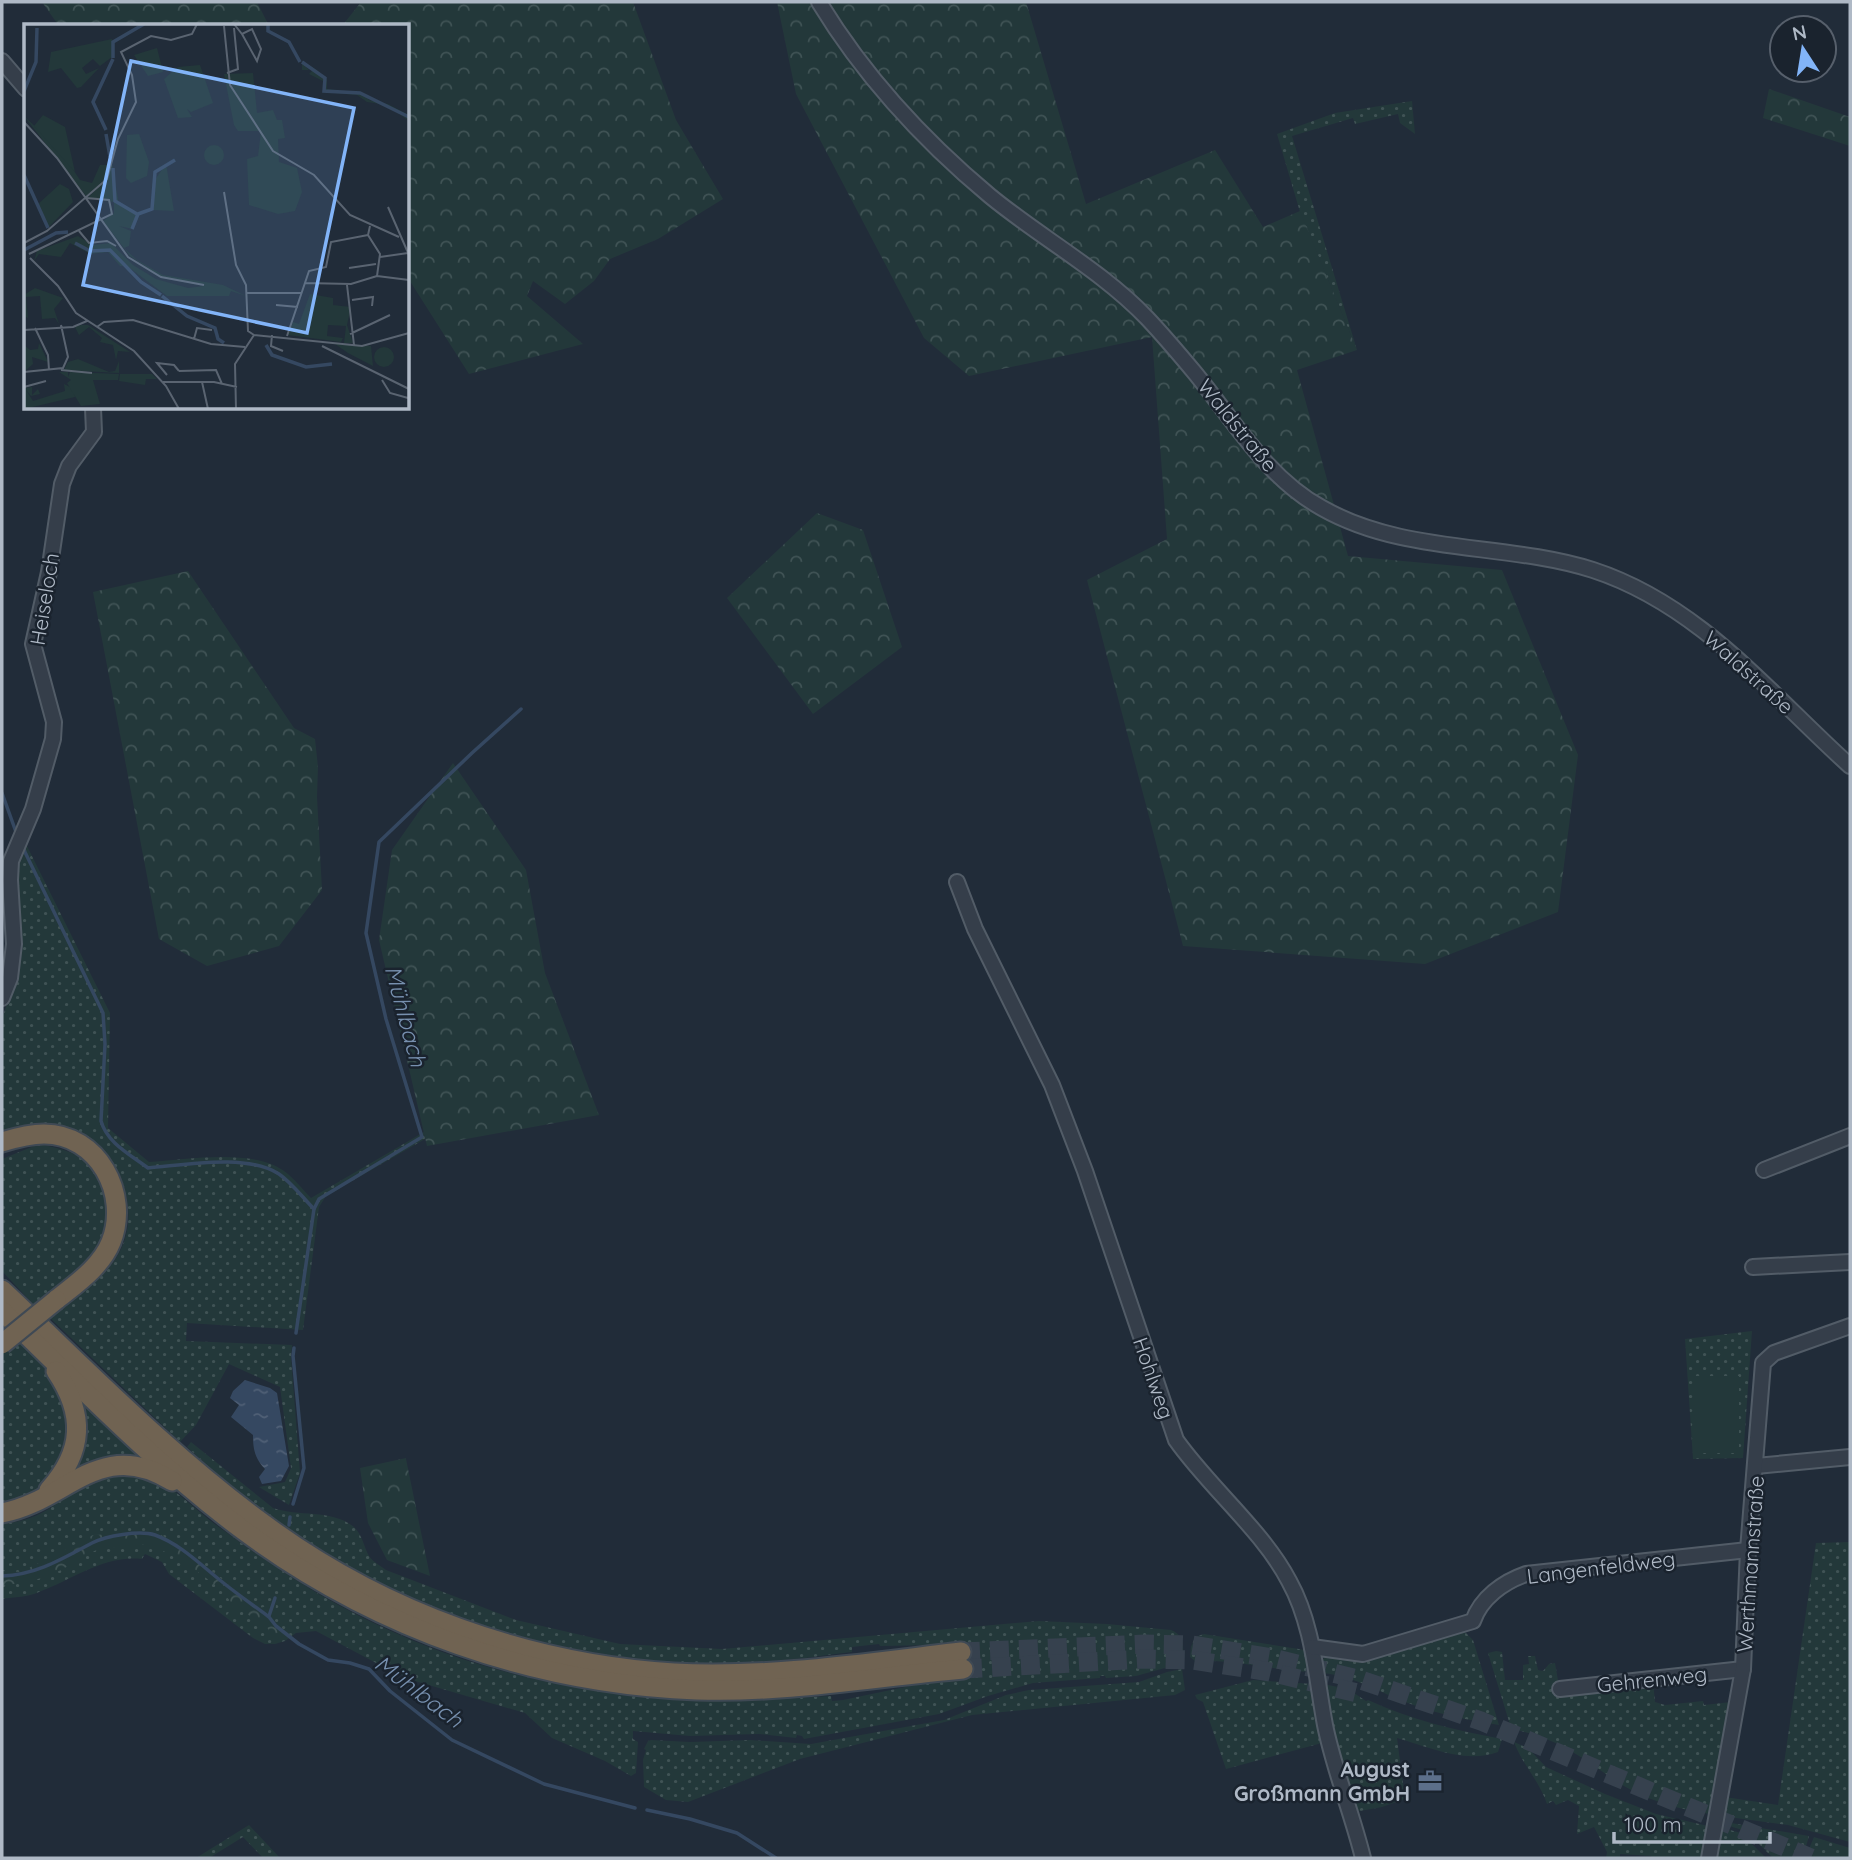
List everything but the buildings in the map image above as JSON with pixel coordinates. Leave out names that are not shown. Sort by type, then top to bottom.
[{"type":"highway","points":[[2,1142],[46,1134],[83,1144],[96,1156],[105,1170],[117,1208],[111,1244],[100,1261],[2,1344]]},
{"type":"highway","points":[[2,1150],[29,1135]]},
{"type":"highway","points":[[2,1290],[186,1462],[246,1511],[334,1570],[386,1598],[436,1620],[552,1655],[607,1665],[673,1672],[731,1673],[962,1660],[783,1688],[729,1690],[640,1686],[570,1675],[487,1655],[435,1637],[348,1597],[286,1560],[216,1508],[141,1444],[2,1311]]},
{"type":"highway","points":[[42,1498],[66,1469],[76,1444],[77,1432],[75,1413],[66,1387],[43,1350]]},
{"type":"highway","points":[[2,1513],[19,1509],[64,1488],[87,1473],[107,1467],[128,1466],[152,1470],[163,1475],[216,1508]]},
{"type":"street","name":"Waldstraße","points":[[819,2],[861,63],[914,126],[991,197],[1114,289],[1145,316],[1194,372],[1246,441],[1280,477],[1319,507],[1350,523],[1382,534],[1429,543],[1525,554],[1565,563],[1619,580],[1648,594],[1678,610],[1725,648],[1850,766]]},
{"type":"street","points":[[2,61],[24,87]]},
{"type":"street","name":"Heiseloch","points":[[2,998],[10,978],[15,944],[11,861],[33,809],[53,739],[54,722],[33,644],[49,572],[62,484],[69,466],[94,432],[93,410]]},
{"type":"street","name":"Hohlweg","points":[[957,882],[975,929],[1052,1085],[1176,1440],[1193,1464],[1273,1555],[1291,1583],[1312,1647],[1326,1727],[1363,1858]]},
{"type":"street","points":[[1764,1170],[1850,1136]]},
{"type":"street","points":[[1753,1268],[1850,1262]]},
{"type":"street","name":"Werthmannstraße","points":[[1709,1858],[1743,1669],[1748,1550],[1763,1363],[1774,1353],[1850,1325]]},
{"type":"street","points":[[1756,1466],[1850,1457]]},
{"type":"street","name":"Langenfeldweg","points":[[1312,1647],[1363,1654],[1473,1621],[1485,1600],[1508,1580],[1526,1574],[1748,1550]]},
{"type":"street","name":"Gehrenweg","points":[[1560,1689],[1743,1669]]},
{"type":"green space","points":[[42,2],[257,2],[268,24],[58,24]]},
{"type":"green space","points":[[361,2],[633,2],[676,120],[723,199],[658,239],[610,259],[594,281],[565,304],[533,281],[527,296],[583,344],[469,374],[410,281],[410,24],[344,24]]},
{"type":"green space","points":[[777,2],[1026,2],[1086,204],[1215,150],[1263,227],[1300,211],[1357,350],[1297,370],[1348,556],[1502,570],[1578,755],[1558,912],[1425,964],[1183,946],[1087,580],[1167,539],[1152,337],[969,376],[924,338],[796,94]]},
{"type":"green space","points":[[1769,89],[1850,117],[1850,146],[1763,118]]},
{"type":"green space","points":[[1412,101],[1415,134],[1400,123],[1398,114],[1355,124],[1353,118],[1292,136],[1357,350],[1300,212],[1277,134],[1335,113]]},
{"type":"green space","points":[[817,513],[863,530],[902,647],[813,714],[727,598]]},
{"type":"green space","points":[[188,571],[294,728],[315,739],[318,767],[322,890],[279,946],[207,966],[159,939],[93,592]]},
{"type":"green space","points":[[453,763],[526,870],[545,973],[599,1115],[427,1146],[379,940],[392,850]]},
{"type":"green space","points":[[25,842],[110,1013],[108,1128],[149,1162],[218,1157],[255,1160],[284,1171],[311,1198],[424,1132],[425,1139],[326,1196],[319,1207],[303,1330],[187,1323],[186,1341],[292,1345],[300,1473],[289,1505],[259,1487],[285,1482],[291,1468],[280,1387],[229,1364],[196,1425],[180,1442],[49,1317],[90,1286],[111,1265],[126,1235],[128,1218],[127,1201],[116,1169],[107,1155],[84,1136],[66,1130],[2,1136],[2,1018],[19,970],[16,869]]},
{"type":"green space","points":[[39,1144],[69,1152],[91,1167],[102,1186],[108,1207],[108,1225],[93,1256],[34,1305],[2,1271],[2,1159]]},
{"type":"green space","points":[[1752,1331],[1743,1458],[1693,1459],[1685,1339]]},
{"type":"green space","points":[[19,1341],[47,1369],[63,1390],[73,1430],[48,1483],[24,1497],[2,1502],[2,1354]]},
{"type":"green space","points":[[1696,1376],[1739,1376],[1739,1453],[1696,1453]]},
{"type":"green space","points":[[89,1407],[117,1438],[139,1455],[137,1458],[72,1473],[81,1411]]},
{"type":"green space","points":[[191,1442],[273,1508],[326,1515],[346,1521],[357,1530],[371,1558],[386,1570],[516,1620],[620,1644],[722,1649],[1039,1621],[1171,1630],[1181,1639],[1183,1663],[1136,1676],[1100,1676],[1033,1683],[939,1714],[804,1739],[797,1735],[796,1738],[759,1734],[690,1736],[633,1731],[633,1739],[638,1742],[636,1773],[631,1776],[605,1761],[552,1738],[525,1713],[415,1681],[316,1631],[296,1633],[285,1641],[265,1644],[253,1638],[169,1574],[162,1562],[145,1554],[142,1559],[102,1564],[35,1594],[2,1599],[2,1524],[36,1516],[91,1481],[111,1474],[121,1474],[157,1480],[278,1569],[379,1626],[441,1651],[503,1671],[566,1685],[695,1699],[831,1696],[832,1701],[843,1700],[924,1683],[941,1645],[879,1644],[852,1647],[852,1652],[761,1662],[671,1662],[553,1644],[495,1629],[384,1585],[331,1557],[244,1497],[187,1447]]},
{"type":"green space","points":[[406,1458],[430,1576],[387,1560],[368,1523],[360,1468]]},
{"type":"green space","points":[[157,1532],[259,1608],[268,1606],[272,1601],[276,1604],[275,1621],[281,1632],[277,1638],[269,1635],[267,1624],[241,1610],[232,1619],[227,1615],[233,1607],[229,1599],[211,1582],[186,1564],[150,1546],[137,1544],[133,1552],[112,1547],[96,1550],[47,1576],[2,1585],[2,1571],[21,1572],[93,1535]]},
{"type":"green space","points":[[1850,1542],[1850,1842],[1788,1825],[1721,1816],[1725,1797],[1778,1805],[1816,1543]]},
{"type":"green space","points":[[1463,1630],[1473,1640],[1499,1725],[1430,1710],[1355,1680],[1321,1673],[1321,1661],[1329,1654]]},
{"type":"green space","points":[[1204,1634],[1305,1650],[1308,1652],[1311,1672],[1195,1661],[1190,1657],[1191,1647],[1195,1637]]},
{"type":"green space","points":[[1502,1652],[1505,1680],[1523,1680],[1523,1665],[1529,1664],[1528,1656],[1535,1656],[1538,1670],[1543,1671],[1549,1664],[1555,1663],[1559,1686],[1554,1687],[1554,1691],[1653,1681],[1655,1702],[1665,1705],[1703,1701],[1704,1705],[1731,1702],[1710,1814],[1646,1797],[1619,1783],[1561,1745],[1511,1728],[1488,1653]]},
{"type":"green space","points":[[1182,1669],[1185,1690],[1175,1695],[972,1715],[800,1759],[688,1802],[666,1800],[644,1787],[644,1749],[651,1740],[750,1740],[811,1744],[944,1720],[1006,1695],[1029,1690],[1139,1682]]},
{"type":"green space","points":[[1253,1680],[1313,1684],[1322,1743],[1226,1769],[1203,1702],[1195,1695]]},
{"type":"green space","points":[[1323,1684],[1348,1689],[1366,1701],[1417,1719],[1502,1739],[1498,1752],[1460,1755],[1397,1738],[1405,1799],[1360,1811],[1353,1807],[1336,1750]]},
{"type":"green space","points":[[1514,1742],[1528,1748],[1546,1767],[1605,1794],[1656,1814],[1708,1826],[1702,1858],[1652,1858],[1620,1854],[1620,1858],[1606,1858],[1607,1852],[1594,1827],[1577,1834],[1579,1806],[1568,1800],[1556,1805],[1553,1801],[1547,1804]]},
{"type":"green space","points":[[1719,1821],[1809,1836],[1805,1850],[1797,1858],[1773,1858],[1746,1831]]},
{"type":"green space","points":[[249,1825],[280,1858],[263,1858],[243,1837],[209,1858],[196,1858]]},
{"type":"green space","points":[[1719,1827],[1741,1833],[1766,1858],[1714,1858]]},
{"type":"green space","points":[[1814,1837],[1850,1848],[1850,1858],[1805,1858]]},
{"type":"water","points":[[245,1380],[277,1393],[289,1466],[281,1481],[262,1484],[259,1477],[265,1469],[255,1454],[253,1435],[231,1417],[239,1405],[230,1398],[233,1391]]},
{"type":"waterway","name":"Mühlbach","points":[[296,1333],[314,1209],[319,1199],[422,1137],[386,1019],[366,933],[379,842],[521,709]]},
{"type":"waterway","points":[[2,793],[16,832]]},
{"type":"waterway","points":[[23,848],[103,1013],[105,1044],[101,1121],[108,1136],[148,1168],[215,1162],[250,1164],[265,1168],[284,1178],[314,1209]]},
{"type":"waterway","name":"Mühlbach","points":[[293,1504],[304,1468],[294,1348]]},
{"type":"waterway","name":"Mühlbach","points":[[289,1525],[290,1517]]},
{"type":"waterway","name":"Mühlbach","points":[[2,1576],[38,1569],[105,1538],[132,1533],[155,1535],[190,1555],[299,1644],[328,1660],[369,1669],[390,1691],[452,1740],[544,1784],[635,1808]]},
{"type":"waterway","name":"Mühlbach","points":[[269,1616],[275,1598]]},
{"type":"waterway","name":"Mühlbach","points":[[647,1810],[737,1833],[776,1858]]},
{"type":"tunnel","points":[[961,1652],[1145,1644],[1192,1645],[1273,1658],[1361,1680],[1481,1721],[1811,1858]]},
{"type":"tunnel","points":[[963,1669],[1144,1659],[1192,1660],[1270,1672],[1357,1693]]},
{"type":"place","name":"August Großmann GmbH","points":[[1430,1781]]}]
